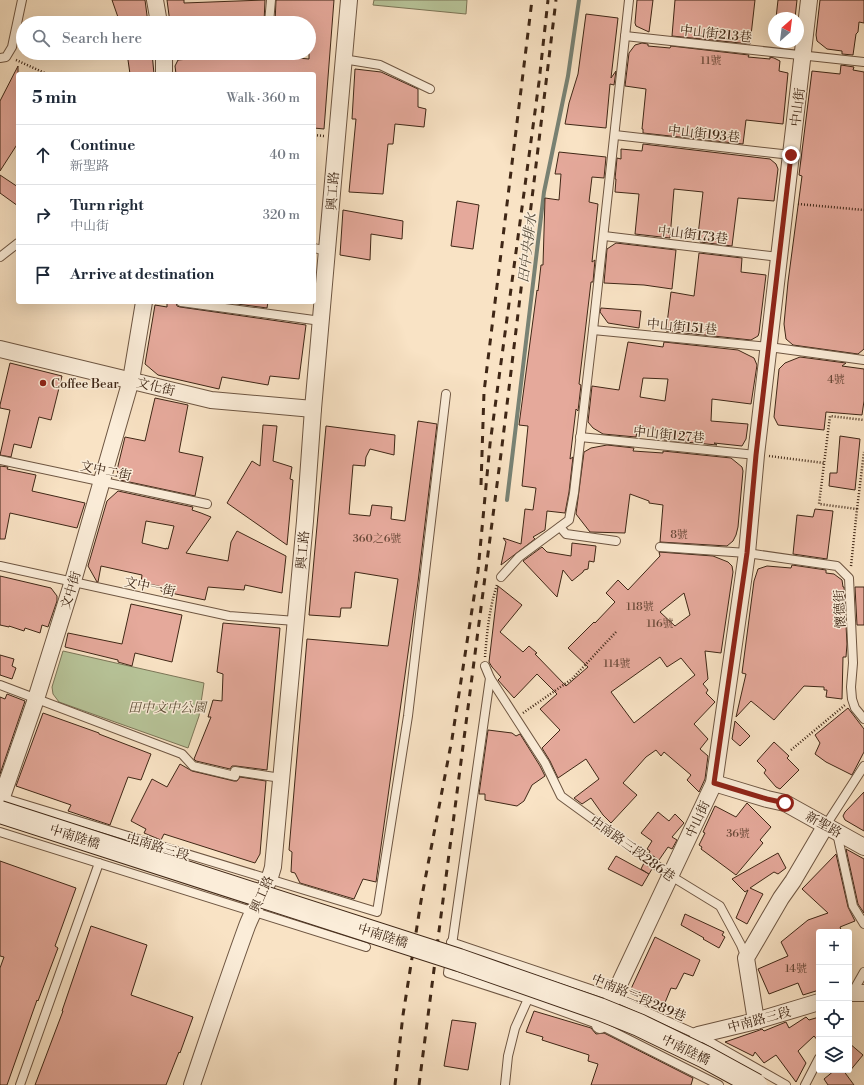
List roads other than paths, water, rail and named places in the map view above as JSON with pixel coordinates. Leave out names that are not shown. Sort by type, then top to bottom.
[{"type":"main road","name":"中南陸橋","points":[[1,802],[602,1010],[639,1025],[705,1057],[756,1085]]},
{"type":"street","points":[[156,0],[158,16]]},
{"type":"street","name":"興工路","points":[[192,1085],[226,982],[253,910],[270,880],[272,867],[305,522],[321,322],[320,250],[349,0]]},
{"type":"street","name":"中山街","points":[[600,1025],[714,783],[747,553],[756,455],[809,0]]},
{"type":"street","points":[[164,72],[167,60]]},
{"type":"street","name":"文中街","points":[[1,802],[36,699],[131,380],[144,304]]},
{"type":"street","name":"文化街","points":[[0,349],[212,400],[313,409]]},
{"type":"street","name":"新聖路","points":[[714,783],[785,803],[864,847]]},
{"type":"street","points":[[746,958],[781,898],[831,828]]},
{"type":"street","name":"中南路三段286巷","points":[[746,958],[756,1021]]},
{"type":"street","name":"中南路三段","points":[[698,1036],[756,1021],[816,1003]]},
{"type":"lane","points":[[19,16],[22,0]]},
{"type":"lane","points":[[269,16],[270,0]]},
{"type":"lane","points":[[500,577],[519,557],[569,520],[574,493],[604,236],[629,0]]},
{"type":"lane","points":[[3,58],[12,47],[16,28]]},
{"type":"lane","name":"中山街213巷","points":[[625,36],[864,62]]},
{"type":"lane","points":[[343,59],[380,65],[430,89]]},
{"type":"lane","name":"中山街193巷","points":[[615,135],[791,155]]},
{"type":"lane","name":"中山街173巷","points":[[604,236],[779,257]]},
{"type":"lane","points":[[0,257],[16,245]]},
{"type":"lane","points":[[195,304],[321,322]]},
{"type":"lane","name":"中山街151巷","points":[[593,330],[769,347],[864,360]]},
{"type":"lane","name":"中南路三段","points":[[1,802],[377,912],[408,716],[446,394]]},
{"type":"lane","name":"中山街127巷","points":[[580,437],[756,455]]},
{"type":"lane","name":"文中二街","points":[[0,460],[207,504]]},
{"type":"lane","points":[[560,527],[566,534],[616,540]]},
{"type":"lane","name":"懷德街","points":[[660,546],[747,553],[837,566],[849,578],[853,663],[851,687],[852,699],[854,708],[864,719]]},
{"type":"lane","name":"文中一街","points":[[0,566],[228,616],[296,621]]},
{"type":"lane","name":"中南路三段286巷","points":[[485,666],[490,678],[545,763],[561,796],[671,876],[720,906],[741,945],[746,958]]},
{"type":"lane","points":[[490,678],[451,942],[448,973],[528,999],[600,1025],[719,1085]]},
{"type":"lane","points":[[0,685],[182,754],[193,766],[235,776],[235,771],[281,778]]},
{"type":"lane","points":[[864,766],[831,828],[853,906],[864,924]]},
{"type":"lane","points":[[0,832],[366,946]]},
{"type":"lane","points":[[20,1085],[99,863]]},
{"type":"lane","name":"中南路三段289巷","points":[[451,942],[614,997],[698,1036],[786,1085]]},
{"type":"lane","points":[[854,995],[864,972]]},
{"type":"lane","points":[[505,1085],[508,1056],[515,1028],[528,999]]},
{"type":"lane","points":[[805,1085],[816,1064]]},
{"type":"waterway","name":"田中央排水","points":[[507,500],[544,192],[568,76],[579,0]]},
{"type":"railway","points":[[481,485],[484,392],[532,0]]},
{"type":"railway","points":[[395,1085],[403,1015],[421,901],[452,739],[478,571],[490,444],[539,82],[548,0]]},
{"type":"railway","points":[[419,1085],[502,446],[556,0]]},
{"type":"place","name":"Coffee Bear","points":[[43,383]]},
{"type":"park label","name":"田中文中公園","points":[[167,707]]}]
